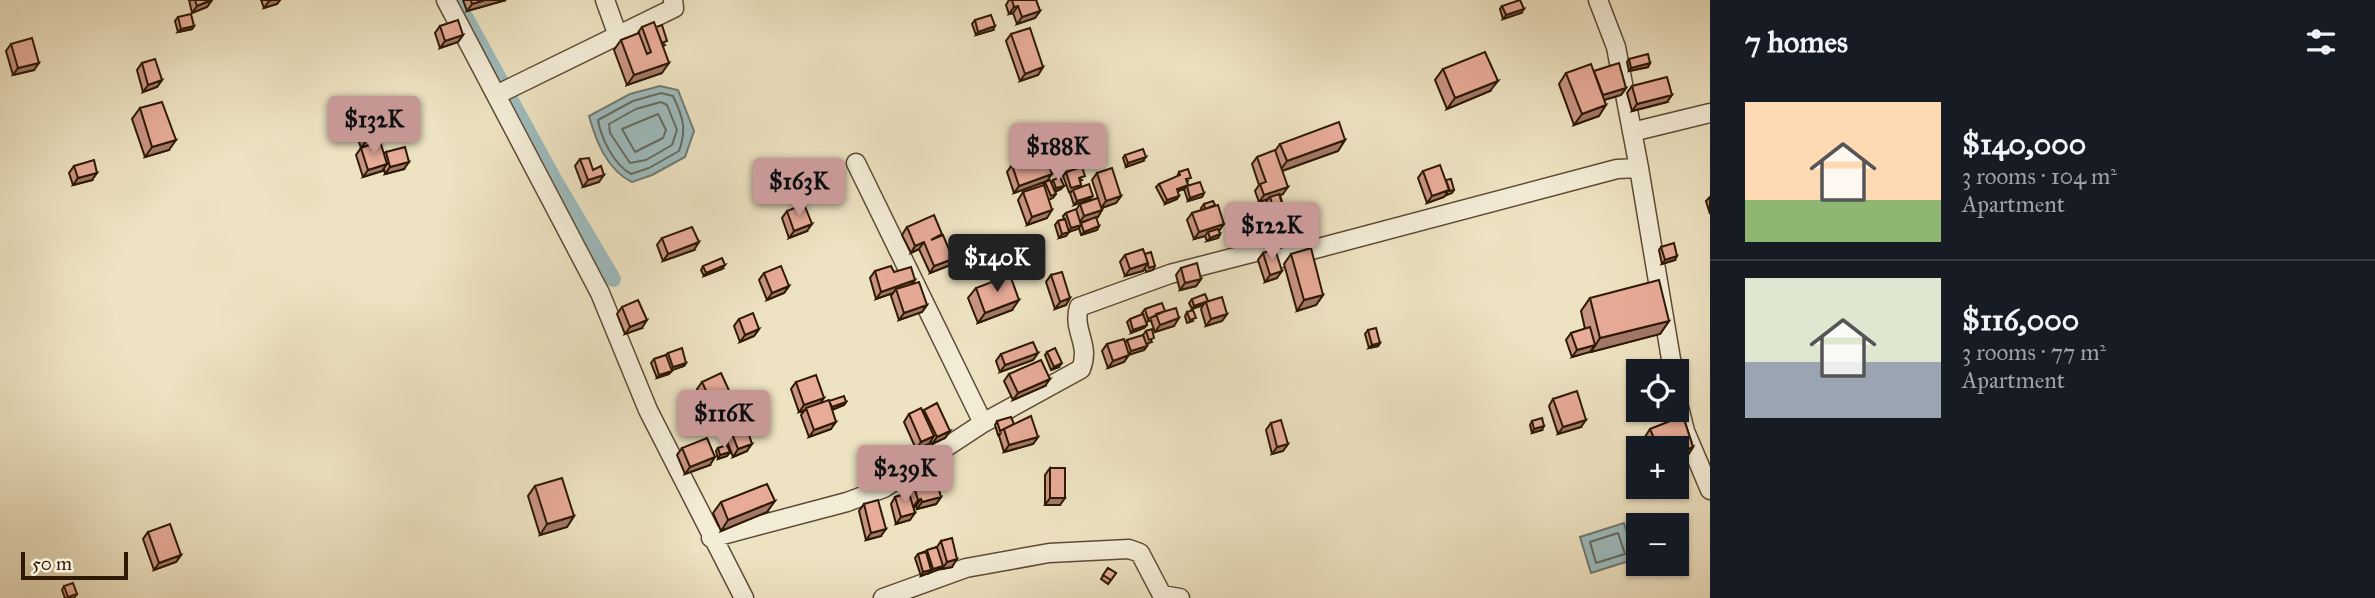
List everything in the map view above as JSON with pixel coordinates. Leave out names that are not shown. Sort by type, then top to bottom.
[{"type":"street","points":[[446,0],[600,293],[648,410],[711,538],[744,598]]},
{"type":"street","points":[[605,0],[618,36]]},
{"type":"street","points":[[498,94],[674,8],[673,0]]},
{"type":"street","points":[[1598,0],[1616,47],[1671,359]]},
{"type":"street","points":[[1632,132],[1710,113]]},
{"type":"street","points":[[856,163],[983,423]]},
{"type":"street","points":[[711,538],[847,502],[884,488],[983,423],[1081,369],[1087,355],[1076,318],[1079,307],[1170,274],[1259,251],[1281,258],[1617,169],[1639,168]]},
{"type":"street","points":[[1683,422],[1710,490]]},
{"type":"street","points":[[883,598],[966,568],[1049,553],[1129,549],[1140,553],[1162,595],[1180,598]]},
{"type":"water","points":[[660,86],[678,90],[694,131],[685,157],[652,175],[632,182],[623,177],[609,162],[599,145],[589,116],[630,94]]},
{"type":"water","points":[[1624,523],[1626,562],[1591,573],[1580,537]]},
{"type":"building","points":[[195,0],[211,0],[197,6]]},
{"type":"building","points":[[1012,0],[1036,0],[1040,11],[1022,17],[1018,6],[1014,7]]},
{"type":"building","points":[[1520,0],[1524,9],[1506,15],[1502,6]]},
{"type":"building","points":[[191,14],[194,26],[181,29],[178,17]]},
{"type":"building","points":[[991,15],[995,26],[978,32],[975,20]]},
{"type":"building","points":[[458,20],[463,35],[445,41],[440,26]]},
{"type":"building","points":[[654,22],[669,63],[634,75],[621,40],[639,33],[647,54],[651,52],[642,27]]},
{"type":"building","points":[[662,25],[667,41],[662,43],[656,27]]},
{"type":"building","points":[[1030,28],[1043,67],[1025,74],[1011,34]]},
{"type":"building","points":[[32,38],[39,63],[18,68],[11,44]]},
{"type":"building","points":[[1485,52],[1498,81],[1455,98],[1443,69]]},
{"type":"building","points":[[1648,54],[1650,63],[1631,68],[1629,59]]},
{"type":"building","points":[[155,59],[162,80],[148,85],[142,63]]},
{"type":"building","points":[[1619,63],[1626,88],[1603,95],[1594,71]]},
{"type":"building","points":[[1591,64],[1606,105],[1582,114],[1566,73]]},
{"type":"building","points":[[1667,77],[1672,95],[1637,104],[1632,86]]},
{"type":"building","points":[[162,102],[176,140],[152,147],[140,108]]},
{"type":"building","points":[[372,111],[380,136],[366,141],[358,116]]},
{"type":"building","points":[[1339,122],[1345,140],[1287,161],[1280,144]]},
{"type":"building","points":[[380,141],[387,164],[368,170],[361,148]]},
{"type":"building","points":[[405,147],[409,162],[390,167],[386,152]]},
{"type":"building","points":[[1143,149],[1146,157],[1128,163],[1125,155]]},
{"type":"building","points":[[1275,150],[1288,187],[1264,195],[1260,184],[1266,182],[1257,157]]},
{"type":"building","points":[[1045,154],[1052,174],[1019,186],[1012,165]]},
{"type":"building","points":[[589,158],[593,170],[601,166],[604,175],[588,180],[580,159]]},
{"type":"building","points":[[94,160],[97,173],[78,178],[74,166]]},
{"type":"building","points":[[1440,165],[1449,190],[1432,196],[1423,171]]},
{"type":"building","points":[[1082,167],[1085,176],[1079,178],[1081,185],[1071,188],[1066,172]]},
{"type":"building","points":[[1112,168],[1121,196],[1106,201],[1097,173]]},
{"type":"building","points":[[1188,169],[1191,178],[1186,179],[1188,185],[1177,189],[1179,196],[1167,200],[1159,184]]},
{"type":"building","points":[[1060,177],[1064,186],[1056,188],[1053,180]]},
{"type":"building","points":[[1451,179],[1454,190],[1450,191],[1446,180]]},
{"type":"building","points":[[1050,180],[1056,194],[1051,196],[1045,182]]},
{"type":"building","points":[[1200,182],[1204,193],[1190,198],[1187,186]]},
{"type":"building","points":[[1089,184],[1093,196],[1077,201],[1073,190]]},
{"type":"building","points":[[1044,185],[1052,210],[1032,217],[1023,192]]},
{"type":"building","points":[[1279,194],[1293,238],[1284,241],[1270,197]]},
{"type":"building","points":[[1098,198],[1102,210],[1084,216],[1080,204]]},
{"type":"building","points":[[1213,201],[1215,205],[1205,209],[1204,204]]},
{"type":"building","points":[[804,204],[812,224],[794,231],[787,211]]},
{"type":"building","points":[[1218,205],[1224,224],[1199,232],[1192,213]]},
{"type":"building","points":[[1076,209],[1081,225],[1071,228],[1066,213]]},
{"type":"building","points":[[934,215],[942,234],[931,240],[943,235],[953,259],[934,266],[924,242],[915,246],[907,227]]},
{"type":"building","points":[[1096,217],[1099,226],[1084,232],[1081,223]]},
{"type":"building","points":[[1065,219],[1069,232],[1062,234],[1058,221]]},
{"type":"building","points":[[692,227],[699,242],[668,254],[662,238]]},
{"type":"building","points":[[1218,229],[1220,234],[1210,238],[1208,232]]},
{"type":"building","points":[[1299,230],[1301,238],[1292,241],[1291,233]]},
{"type":"building","points":[[1674,243],[1677,256],[1665,260],[1661,247]]},
{"type":"building","points":[[1311,248],[1323,295],[1304,300],[1291,254]]},
{"type":"building","points":[[1143,249],[1148,263],[1130,269],[1125,255]]},
{"type":"building","points":[[1275,249],[1282,271],[1270,275],[1263,253]]},
{"type":"building","points":[[1151,252],[1155,266],[1149,268],[1145,254]]},
{"type":"building","points":[[722,258],[725,265],[706,273],[703,266]]},
{"type":"building","points":[[1197,263],[1201,279],[1185,283],[1181,268]]},
{"type":"building","points":[[781,266],[789,286],[772,293],[764,273]]},
{"type":"building","points":[[891,266],[894,272],[911,267],[915,280],[881,292],[875,271]]},
{"type":"building","points":[[1062,272],[1070,298],[1060,302],[1051,275]]},
{"type":"building","points":[[1010,275],[1019,300],[985,313],[976,288]]},
{"type":"building","points":[[1659,280],[1669,321],[1600,338],[1590,298]]},
{"type":"building","points":[[919,282],[927,305],[904,313],[896,289]]},
{"type":"building","points":[[1205,294],[1208,301],[1194,306],[1192,299]]},
{"type":"building","points":[[1222,297],[1227,314],[1211,319],[1206,302]]},
{"type":"building","points":[[638,300],[647,320],[630,327],[622,307]]},
{"type":"building","points":[[1162,303],[1165,311],[1148,319],[1145,309]]},
{"type":"building","points":[[1176,308],[1179,318],[1160,325],[1156,314]]},
{"type":"building","points":[[1193,310],[1196,318],[1190,320],[1187,312]]},
{"type":"building","points":[[753,313],[759,329],[745,335],[739,319]]},
{"type":"building","points":[[1143,314],[1147,325],[1133,330],[1130,319]]},
{"type":"building","points":[[1590,327],[1595,345],[1577,350],[1571,333]]},
{"type":"building","points":[[1376,328],[1380,343],[1372,345],[1368,330]]},
{"type":"building","points":[[1152,329],[1154,338],[1149,340],[1146,331]]},
{"type":"building","points":[[1143,335],[1147,346],[1131,351],[1127,340]]},
{"type":"building","points":[[1124,339],[1129,355],[1113,361],[1107,344]]},
{"type":"building","points":[[1033,342],[1038,353],[1005,365],[1001,354]]},
{"type":"building","points":[[682,348],[686,363],[673,367],[668,353]]},
{"type":"building","points":[[1055,348],[1062,363],[1054,367],[1047,352]]},
{"type":"building","points":[[666,355],[672,371],[659,375],[654,359]]},
{"type":"building","points":[[1041,360],[1050,379],[1018,393],[1009,374]]},
{"type":"building","points":[[721,373],[732,397],[713,406],[702,382]]},
{"type":"building","points":[[816,375],[824,398],[804,405],[796,382]]},
{"type":"building","points":[[1577,391],[1586,420],[1563,427],[1553,399]]},
{"type":"building","points":[[844,396],[846,402],[832,407],[829,401]]},
{"type":"building","points":[[829,400],[836,422],[814,430],[806,408]]},
{"type":"building","points":[[937,403],[950,431],[937,437],[924,410]]},
{"type":"building","points":[[921,408],[934,436],[921,442],[909,414]]},
{"type":"building","points":[[1031,416],[1038,437],[1009,445],[1004,429]]},
{"type":"building","points":[[1011,417],[1014,424],[1000,431],[997,421]]},
{"type":"building","points":[[1542,418],[1544,426],[1534,429],[1532,421]]},
{"type":"building","points":[[744,420],[752,444],[738,449],[729,426]]},
{"type":"building","points":[[1281,420],[1288,444],[1277,447],[1271,423]]},
{"type":"building","points":[[1668,422],[1685,422],[1693,447],[1689,449],[1689,436],[1653,436],[1650,429]]},
{"type":"building","points":[[707,438],[715,457],[690,467],[682,448]]},
{"type":"building","points":[[727,445],[730,452],[720,455],[718,448]]},
{"type":"building","points":[[1050,468],[1065,468],[1065,498],[1050,498]]},
{"type":"building","points":[[915,476],[917,480],[923,479],[925,486],[937,483],[941,497],[922,502],[921,499],[918,500],[914,487],[909,488],[907,479]]},
{"type":"building","points":[[562,478],[574,516],[547,524],[535,486]]},
{"type":"building","points":[[767,484],[775,501],[728,520],[721,502]]},
{"type":"building","points":[[909,493],[915,513],[901,517],[895,497]]},
{"type":"building","points":[[878,500],[886,529],[871,533],[864,504]]},
{"type":"building","points":[[170,524],[181,555],[159,563],[148,532]]},
{"type":"building","points":[[952,538],[957,559],[947,562],[941,541]]},
{"type":"building","points":[[937,547],[943,566],[933,569],[927,550]]},
{"type":"building","points":[[926,552],[931,570],[923,572],[918,554]]},
{"type":"building","points":[[1108,568],[1116,573],[1111,580],[1103,575]]},
{"type":"building","points":[[73,583],[77,594],[68,597],[64,586]]},
{"type":"waterway","points":[[456,0],[555,181],[613,279]]}]
